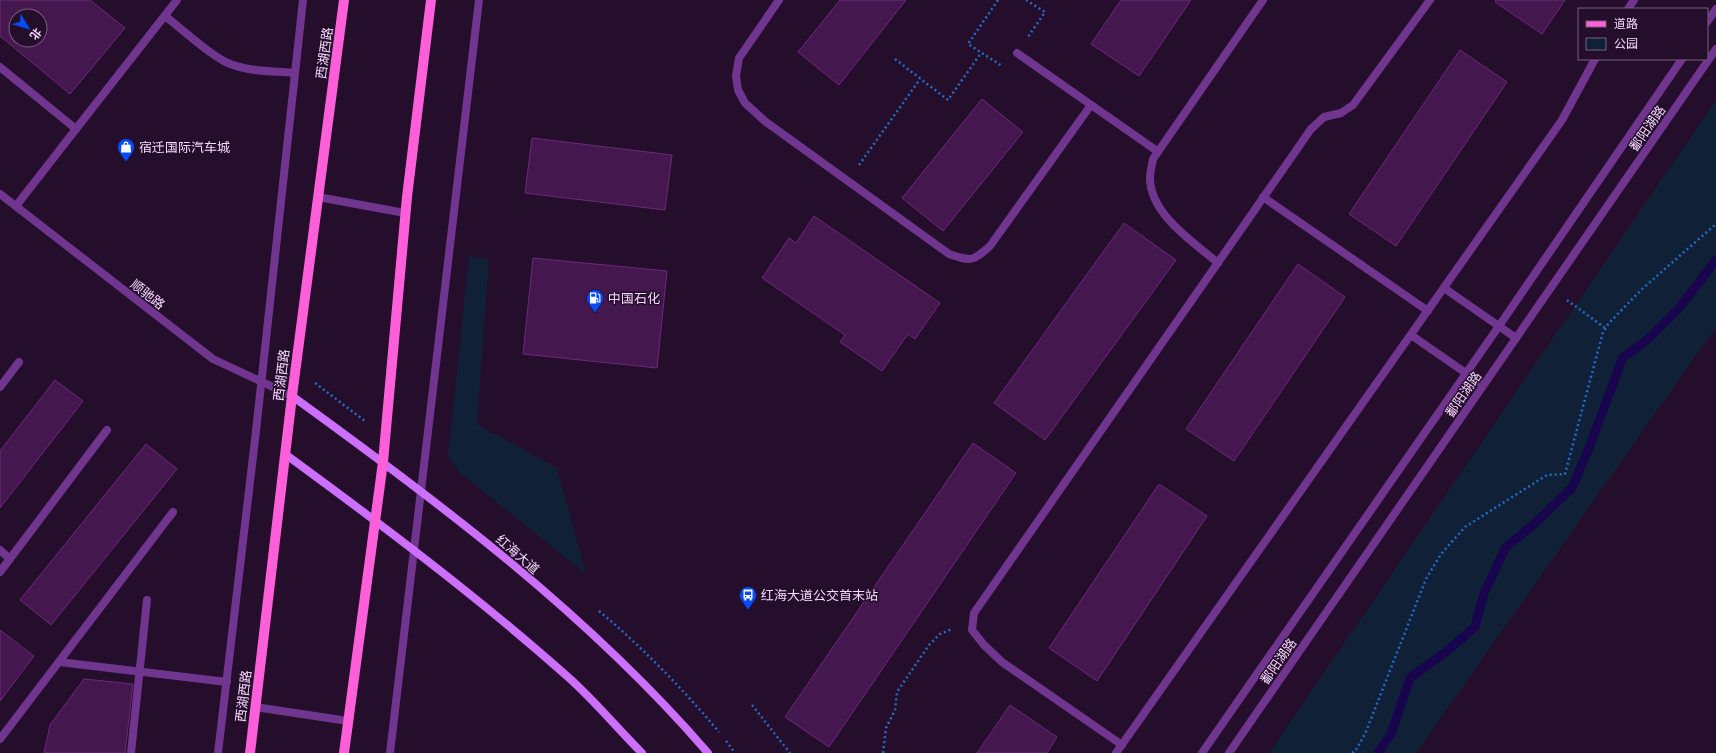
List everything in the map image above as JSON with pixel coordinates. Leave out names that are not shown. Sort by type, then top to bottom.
[{"type":"main road","name":"西湖西路","points":[[250,753],[292,396],[344,0]]},
{"type":"main road","points":[[344,753],[374,519],[383,462],[405,213],[431,0]]},
{"type":"main road","name":"红海大道","points":[[292,396],[383,462],[489,544],[604,644],[674,713],[708,753]]},
{"type":"main road","points":[[285,454],[374,519],[454,581],[569,678],[642,753]]},
{"type":"street","points":[[16,206],[178,0]]},
{"type":"street","points":[[218,753],[303,0]]},
{"type":"street","points":[[390,753],[479,0]]},
{"type":"street","points":[[779,0],[739,58],[736,76],[738,90],[745,104],[766,122],[949,254],[964,259],[976,259],[990,246],[1091,105]]},
{"type":"street","points":[[1218,263],[1169,221],[1161,210],[1155,198],[1150,179],[1153,159],[1157,151],[1263,0]]},
{"type":"street","points":[[1122,745],[1002,662],[984,645],[972,630],[974,613],[1311,128],[1324,117],[1342,113],[1353,105],[1430,0]]},
{"type":"street","points":[[1708,21],[1716,9]]},
{"type":"street","points":[[165,16],[221,60],[232,65],[248,69],[295,73]]},
{"type":"street","name":"鄱阳湖路","points":[[1229,753],[1716,49]]},
{"type":"street","points":[[1017,54],[1157,151]]},
{"type":"street","points":[[1116,753],[1562,120],[1594,60]]},
{"type":"street","name":"鄱阳湖路","points":[[1202,753],[1499,326],[1681,60]]},
{"type":"street","points":[[0,67],[76,129]]},
{"type":"street","name":"顺驰路","points":[[0,194],[213,359],[292,396]]},
{"type":"street","points":[[318,197],[405,213]]},
{"type":"street","points":[[1263,197],[1428,311]]},
{"type":"street","points":[[1444,288],[1516,338]]},
{"type":"street","points":[[1411,335],[1483,385]]},
{"type":"street","points":[[0,387],[20,362]]},
{"type":"street","points":[[0,572],[108,430]]},
{"type":"street","points":[[0,739],[173,512]]},
{"type":"street","points":[[0,550],[10,558]]},
{"type":"street","points":[[131,753],[148,600]]},
{"type":"street","points":[[59,662],[227,682]]},
{"type":"street","points":[[255,708],[348,721]]},
{"type":"path","points":[[1026,0],[1045,12]]},
{"type":"path","points":[[895,59],[948,100],[981,53]]},
{"type":"path","points":[[848,180],[920,79]]},
{"type":"path","points":[[1352,753],[1356,750],[1365,734],[1426,579],[1441,554],[1464,527],[1547,475],[1565,474],[1605,328],[1640,290],[1716,224]]},
{"type":"path","points":[[1550,288],[1605,328]]},
{"type":"path","points":[[883,753],[886,728],[896,710],[897,692],[928,645],[940,634],[950,629],[972,630]]},
{"type":"path","points":[[752,705],[790,753]]},
{"type":"green space","points":[[1716,100],[1716,327],[1416,753],[1269,753]]},
{"type":"green space","points":[[469,256],[489,259],[477,424],[557,468],[586,574],[459,472],[448,456]]},
{"type":"building","points":[[0,0],[90,0],[125,28],[70,94],[14,48],[48,48],[48,8],[8,8],[8,43],[0,36]]},
{"type":"building","points":[[840,0],[906,0],[839,85],[798,52]]},
{"type":"building","points":[[1121,0],[1191,0],[1139,76],[1091,44]]},
{"type":"building","points":[[1496,0],[1565,0],[1542,34],[1495,2]]},
{"type":"building","points":[[1460,50],[1507,82],[1396,246],[1349,214]]},
{"type":"building","points":[[982,99],[1023,132],[943,231],[902,198]]},
{"type":"building","points":[[532,138],[672,155],[665,210],[525,193]]},
{"type":"building","points":[[814,216],[940,303],[915,339],[908,334],[882,371],[840,342],[845,335],[762,278],[789,238],[796,243]]},
{"type":"building","points":[[1124,223],[1176,260],[1045,440],[994,403]]},
{"type":"building","name":"中国石化","points":[[533,258],[667,271],[657,368],[523,354]]},
{"type":"building","points":[[1298,264],[1345,297],[1234,461],[1186,429]]},
{"type":"building","points":[[55,380],[83,401],[0,508],[0,451]]},
{"type":"building","points":[[973,443],[1016,473],[829,747],[785,717]]},
{"type":"building","points":[[146,444],[177,469],[51,625],[20,600]]},
{"type":"building","points":[[1159,484],[1207,516],[1097,681],[1049,648]]},
{"type":"building","points":[[0,630],[34,656],[0,701]]},
{"type":"building","points":[[84,679],[133,684],[125,753],[44,753],[50,725]]},
{"type":"building","points":[[1010,705],[1057,737],[1047,753],[977,753]]},
{"type":"waterway","points":[[1378,753],[1391,734],[1410,678],[1447,651],[1475,627],[1484,593],[1506,547],[1533,525],[1572,488],[1589,448],[1623,357],[1645,342],[1680,307],[1716,260]]},
{"type":"place","name":"宿迁国际汽车城","points":[[126,162]]},
{"type":"place","name":"中国石化","points":[[595,313]]},
{"type":"place","name":"红海大道公交首末站","points":[[748,610]]}]
